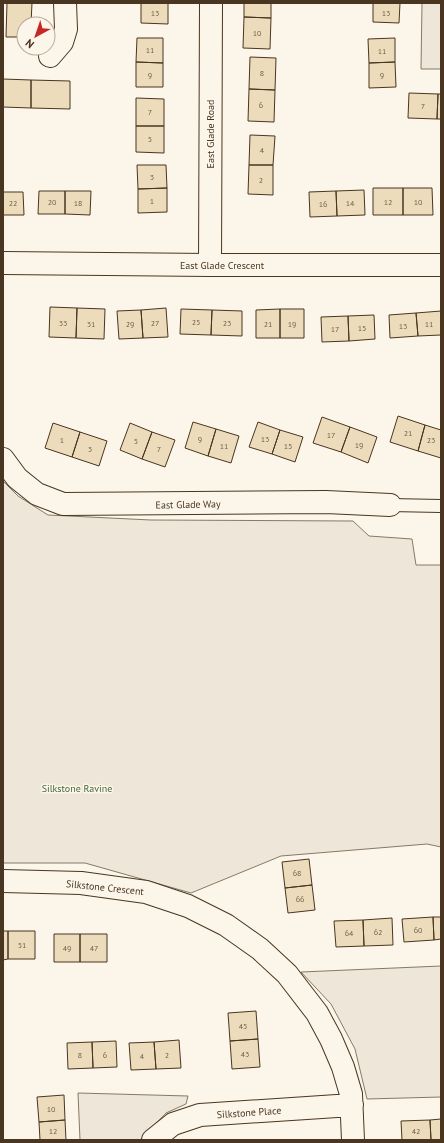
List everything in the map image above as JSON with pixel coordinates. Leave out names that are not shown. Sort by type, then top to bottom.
[{"type":"street","points":[[56,49],[62,42],[66,29],[65,3]]},
{"type":"street","name":"East Glade Road","points":[[210,265],[211,3]]},
{"type":"street","name":"East Glade Crescent","points":[[3,263],[441,265]]},
{"type":"street","name":"East Glade Way","points":[[3,459],[17,478],[37,494],[63,504],[326,502],[390,505]]},
{"type":"street","name":"Silkstone Crescent","points":[[3,881],[81,883],[146,892],[188,906],[226,925],[260,949],[287,974],[317,1013],[331,1039],[343,1067],[351,1094],[353,1140]]},
{"type":"street","name":"Silkstone Place","points":[[153,1140],[173,1124],[200,1115],[352,1105]]},
{"type":"lane","points":[[390,505],[441,506]]},
{"type":"green space","points":[[422,3],[441,3],[441,69],[421,69]]},
{"type":"green space","name":"Silkstone Ravine","points":[[3,481],[18,496],[48,515],[151,520],[353,521],[369,536],[412,539],[416,565],[441,565],[441,847],[427,844],[281,856],[191,893],[85,863],[3,863]]},
{"type":"green space","points":[[441,966],[441,1097],[367,1099],[355,1049],[331,1004],[301,972]]},
{"type":"green space","points":[[78,1093],[188,1096],[186,1104],[166,1113],[140,1140],[80,1140]]},
{"type":"building","points":[[7,3],[32,3],[31,16],[16,16],[16,37],[6,37]]},
{"type":"building","points":[[141,3],[168,3],[168,24],[141,23]]},
{"type":"building","points":[[244,3],[271,3],[271,18],[244,17]]},
{"type":"building","points":[[373,3],[400,3],[399,23],[373,22]]},
{"type":"building","points":[[244,17],[271,18],[270,49],[243,48]]},
{"type":"building","points":[[137,38],[163,38],[163,63],[136,62]]},
{"type":"building","points":[[395,38],[395,62],[369,63],[368,39]]},
{"type":"building","points":[[250,57],[276,58],[275,90],[249,89]]},
{"type":"building","points":[[136,62],[163,63],[163,87],[136,87]]},
{"type":"building","points":[[395,62],[396,87],[369,88],[369,63]]},
{"type":"building","points":[[3,79],[31,80],[31,108],[3,107]]},
{"type":"building","points":[[31,80],[70,81],[70,109],[31,108]]},
{"type":"building","points":[[249,89],[275,90],[274,122],[248,121]]},
{"type":"building","points":[[409,93],[438,94],[437,119],[408,118]]},
{"type":"building","points":[[438,94],[441,94],[441,119],[437,119]]},
{"type":"building","points":[[136,98],[164,99],[164,126],[136,126]]},
{"type":"building","points":[[136,126],[164,126],[164,153],[136,152]]},
{"type":"building","points":[[250,135],[275,136],[273,165],[249,165]]},
{"type":"building","points":[[137,165],[166,165],[167,188],[138,189]]},
{"type":"building","points":[[249,165],[273,165],[273,195],[248,194]]},
{"type":"building","points":[[167,188],[167,212],[138,213],[138,189]]},
{"type":"building","points":[[373,188],[403,188],[403,215],[373,215]]},
{"type":"building","points":[[403,188],[432,188],[433,215],[403,215]]},
{"type":"building","points":[[364,190],[365,215],[337,216],[336,191]]},
{"type":"building","points":[[39,191],[65,191],[65,214],[38,214]]},
{"type":"building","points":[[65,191],[91,191],[90,215],[65,214]]},
{"type":"building","points":[[336,191],[337,216],[310,217],[309,192]]},
{"type":"building","points":[[3,192],[23,192],[24,215],[3,215]]},
{"type":"building","points":[[50,307],[77,308],[76,338],[49,337]]},
{"type":"building","points":[[77,308],[105,309],[104,339],[76,338]]},
{"type":"building","points":[[166,308],[168,337],[143,338],[141,310]]},
{"type":"building","points":[[181,309],[212,310],[211,335],[180,334]]},
{"type":"building","points":[[280,309],[280,338],[256,338],[256,310]]},
{"type":"building","points":[[280,309],[304,309],[304,338],[280,338]]},
{"type":"building","points":[[141,310],[143,338],[119,339],[117,311]]},
{"type":"building","points":[[212,310],[242,311],[242,336],[211,335]]},
{"type":"building","points":[[441,311],[441,335],[418,336],[416,313]]},
{"type":"building","points":[[416,313],[418,336],[390,338],[389,315]]},
{"type":"building","points":[[374,315],[375,339],[349,341],[348,316]]},
{"type":"building","points":[[348,316],[349,341],[322,342],[321,317]]},
{"type":"building","points":[[398,416],[425,425],[418,451],[390,442]]},
{"type":"building","points":[[322,417],[350,427],[341,452],[313,443]]},
{"type":"building","points":[[193,422],[216,429],[208,456],[185,448]]},
{"type":"building","points":[[258,422],[280,430],[272,454],[249,447]]},
{"type":"building","points":[[53,423],[80,432],[72,457],[45,448]]},
{"type":"building","points":[[130,423],[152,432],[142,459],[120,450]]},
{"type":"building","points":[[425,425],[441,430],[441,458],[418,451]]},
{"type":"building","points":[[350,427],[377,437],[368,463],[341,452]]},
{"type":"building","points":[[216,429],[239,436],[231,463],[208,456]]},
{"type":"building","points":[[280,430],[303,437],[295,462],[272,454]]},
{"type":"building","points":[[80,432],[107,441],[99,466],[72,457]]},
{"type":"building","points":[[152,432],[175,440],[165,467],[142,459]]},
{"type":"building","points":[[309,859],[312,885],[285,888],[282,862]]},
{"type":"building","points":[[312,885],[315,910],[288,913],[285,888]]},
{"type":"building","points":[[433,917],[434,940],[404,942],[402,919]]},
{"type":"building","points":[[433,917],[441,917],[441,939],[434,940]]},
{"type":"building","points":[[392,918],[393,945],[364,946],[363,920]]},
{"type":"building","points":[[363,920],[364,946],[336,947],[334,921]]},
{"type":"building","points":[[3,931],[8,931],[8,959],[3,960]]},
{"type":"building","points":[[8,931],[35,931],[35,959],[8,959]]},
{"type":"building","points":[[54,934],[80,934],[80,962],[54,962]]},
{"type":"building","points":[[80,934],[107,934],[107,962],[80,962]]},
{"type":"building","points":[[256,1011],[258,1039],[230,1041],[228,1013]]},
{"type":"building","points":[[258,1039],[260,1067],[232,1069],[230,1041]]},
{"type":"building","points":[[179,1040],[181,1068],[156,1069],[154,1042]]},
{"type":"building","points":[[116,1041],[117,1067],[93,1068],[92,1042]]},
{"type":"building","points":[[92,1042],[93,1068],[68,1069],[67,1043]]},
{"type":"building","points":[[154,1042],[156,1069],[131,1070],[129,1043]]},
{"type":"building","points":[[64,1095],[65,1120],[39,1122],[37,1097]]},
{"type":"building","points":[[441,1119],[441,1140],[431,1140],[430,1120]]},
{"type":"building","points":[[65,1120],[66,1140],[40,1140],[39,1122]]},
{"type":"building","points":[[430,1120],[431,1140],[402,1140],[401,1121]]}]
